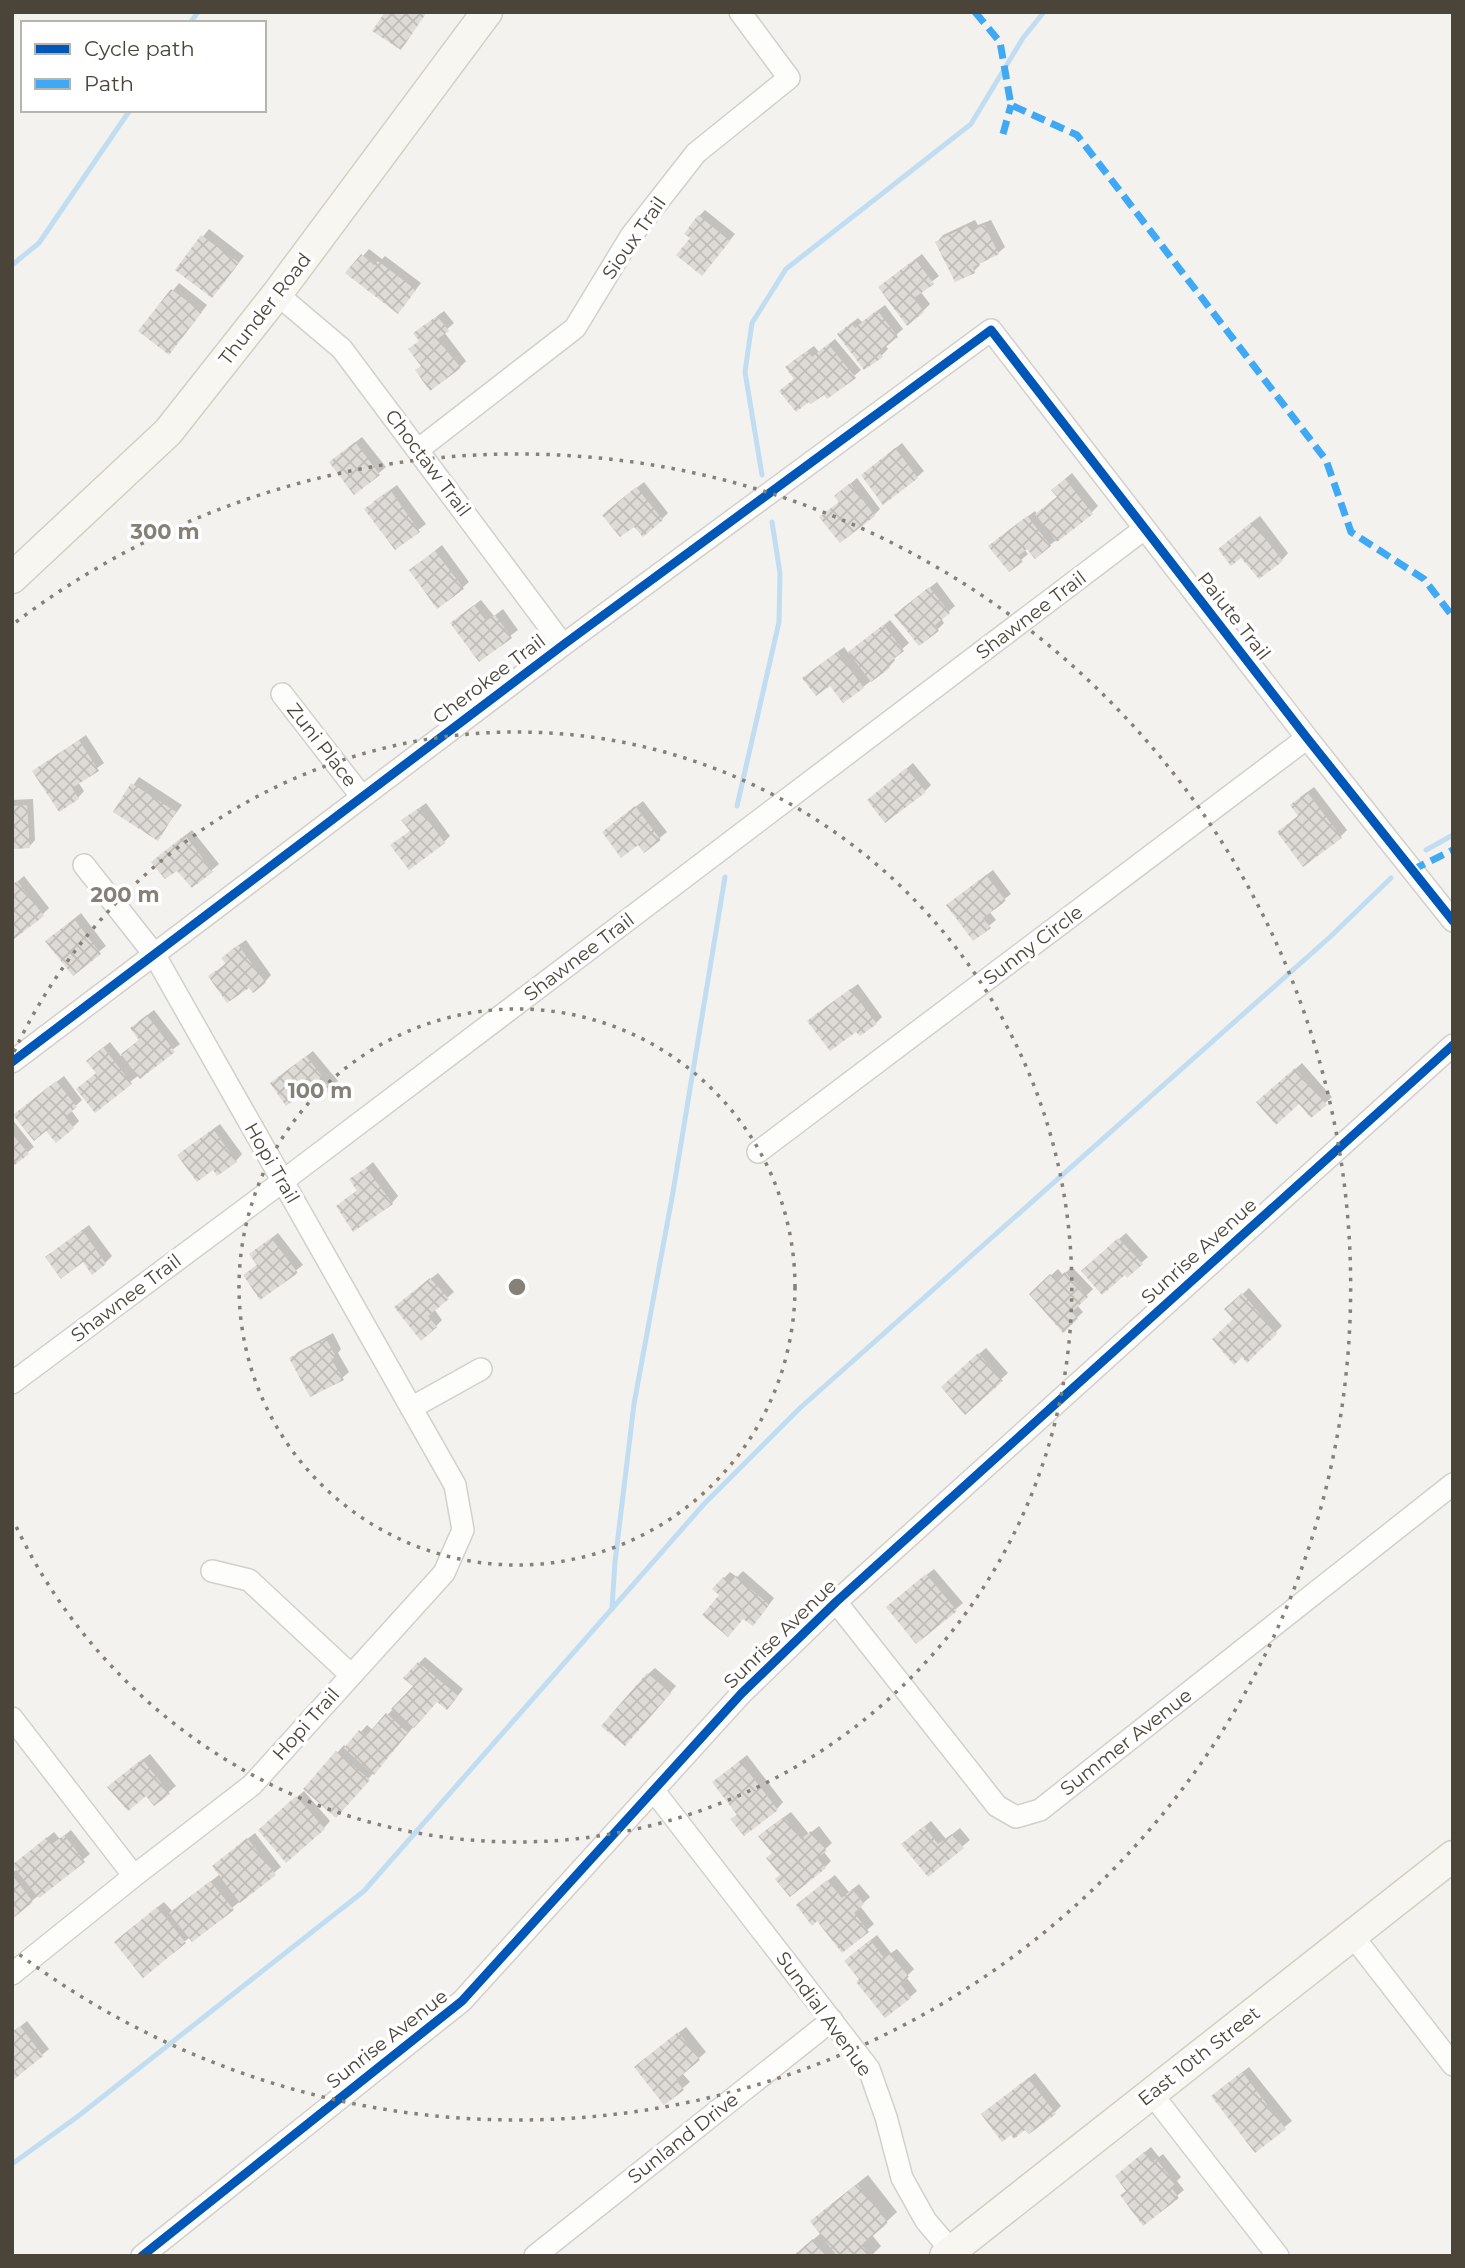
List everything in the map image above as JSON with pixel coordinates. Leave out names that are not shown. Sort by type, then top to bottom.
[{"type":"street","name":"Thunder Road","points":[[12,578],[168,432],[277,294],[486,12]]},
{"type":"street","name":"Sioux Trail","points":[[419,449],[575,328],[631,236],[696,153],[789,78],[740,12]]},
{"type":"street","name":"Choctaw Trail","points":[[277,294],[342,349],[563,645]]},
{"type":"street","name":"Paiute Trail","points":[[990,330],[1453,921]]},
{"type":"street","name":"Cherokee Trail","points":[[12,1062],[563,645],[990,330]]},
{"type":"street","name":"Shawnee Trail","points":[[12,1383],[1144,529]]},
{"type":"street","name":"Zuni Place","points":[[282,694],[362,797]]},
{"type":"street","name":"Sunny Circle","points":[[758,1152],[1307,738]]},
{"type":"street","name":"Hopi Trail","points":[[12,1973],[252,1785],[444,1573],[463,1530],[455,1485],[154,954],[84,865]]},
{"type":"street","name":"Sunrise Avenue","points":[[142,2256],[463,2001],[741,1694],[836,1602],[1453,1045]]},
{"type":"street","points":[[411,1408],[481,1369]]},
{"type":"street","name":"Summer Avenue","points":[[836,1602],[996,1806],[1016,1817],[1040,1810],[1453,1484]]},
{"type":"street","points":[[212,1571],[249,1580],[350,1674]]},
{"type":"street","points":[[12,1718],[134,1876]]},
{"type":"street","name":"Sundial Avenue","points":[[654,1791],[869,2069],[886,2117],[902,2178],[926,2221],[951,2254]]},
{"type":"street","name":"East 10th Street","points":[[951,2254],[1453,1856]]},
{"type":"street","points":[[1352,1935],[1453,2065]]},
{"type":"street","name":"Sunland Drive","points":[[535,2256],[832,2020]]},
{"type":"street","points":[[1152,2094],[1278,2256]]},
{"type":"building","points":[[385,12],[427,12],[401,50],[372,31]]},
{"type":"building","points":[[698,215],[730,241],[702,276],[676,255],[690,238],[684,234]]},
{"type":"building","points":[[969,225],[972,231],[984,225],[999,254],[973,267],[975,273],[955,282],[935,242]]},
{"type":"building","points":[[201,235],[239,263],[212,298],[175,270]]},
{"type":"building","points":[[361,254],[374,265],[378,261],[416,290],[398,314],[345,273]]},
{"type":"building","points":[[915,259],[934,284],[914,298],[924,312],[907,326],[878,287]]},
{"type":"building","points":[[171,289],[202,312],[169,355],[138,331]]},
{"type":"building","points":[[877,310],[898,337],[879,352],[883,357],[864,370],[837,334],[851,323],[855,328]]},
{"type":"building","points":[[437,316],[449,331],[437,339],[461,368],[430,391],[415,370],[421,366],[408,349],[419,341],[413,333]]},
{"type":"building","points":[[828,344],[856,378],[827,399],[824,395],[796,412],[779,391],[794,379],[785,367],[807,351],[812,357]]},
{"type":"building","points":[[355,442],[380,475],[354,495],[329,462]]},
{"type":"building","points":[[895,448],[918,478],[883,505],[861,475]]},
{"type":"building","points":[[1065,479],[1093,514],[1057,542],[1035,514],[1057,497],[1051,490]]},
{"type":"building","points":[[850,483],[875,516],[840,543],[819,517],[839,502],[834,496]]},
{"type":"building","points":[[636,487],[663,520],[643,537],[634,527],[620,537],[602,515]]},
{"type":"building","points":[[390,490],[420,532],[395,550],[364,509]]},
{"type":"building","points":[[1027,516],[1051,546],[1035,559],[1027,549],[1018,556],[1023,562],[1009,572],[988,546]]},
{"type":"building","points":[[1252,522],[1283,561],[1259,579],[1241,558],[1231,566],[1218,549]]},
{"type":"building","points":[[435,551],[464,589],[437,609],[409,570]]},
{"type":"building","points":[[929,587],[950,613],[935,625],[939,631],[919,646],[894,615]]},
{"type":"building","points":[[474,605],[486,621],[495,615],[512,638],[479,662],[450,623]]},
{"type":"building","points":[[883,625],[904,651],[887,664],[890,668],[871,682],[848,652]]},
{"type":"building","points":[[837,652],[864,688],[843,703],[830,686],[816,696],[802,678]]},
{"type":"building","points":[[79,740],[99,771],[72,788],[79,799],[59,812],[32,771]]},
{"type":"building","points":[[906,768],[926,792],[885,823],[867,800]]},
{"type":"building","points":[[131,783],[176,812],[158,841],[113,812]]},
{"type":"building","points":[[1307,792],[1342,838],[1303,867],[1277,832],[1298,816],[1290,805]]},
{"type":"building","points":[[27,805],[30,848],[12,849],[12,806]]},
{"type":"building","points":[[635,806],[661,840],[644,853],[638,845],[621,858],[602,832]]},
{"type":"building","points":[[419,808],[445,843],[409,870],[390,845],[410,831],[401,820]]},
{"type":"building","points":[[185,835],[213,872],[192,888],[177,871],[165,879],[151,862]]},
{"type":"building","points":[[986,875],[1006,901],[983,918],[991,928],[973,941],[946,905]]},
{"type":"building","points":[[17,881],[44,916],[14,939],[12,885]]},
{"type":"building","points":[[74,919],[101,954],[73,976],[45,941]]},
{"type":"building","points":[[238,945],[266,983],[253,993],[249,988],[227,1003],[208,976],[226,964],[221,958]]},
{"type":"building","points":[[850,989],[877,1024],[860,1036],[856,1032],[830,1051],[807,1021]]},
{"type":"building","points":[[147,1015],[175,1052],[140,1079],[121,1054],[139,1040],[130,1028]]},
{"type":"building","points":[[103,1047],[132,1084],[95,1113],[76,1089],[96,1073],[86,1061]]},
{"type":"building","points":[[306,1056],[332,1089],[316,1101],[307,1091],[286,1106],[270,1083]]},
{"type":"building","points":[[1295,1068],[1327,1105],[1311,1118],[1299,1104],[1276,1125],[1256,1102]]},
{"type":"building","points":[[56,1081],[77,1107],[65,1117],[74,1128],[56,1143],[46,1131],[34,1141],[13,1115]]},
{"type":"building","points":[[213,1129],[237,1162],[217,1176],[213,1170],[197,1182],[177,1155]]},
{"type":"building","points":[[12,1134],[29,1154],[12,1167]]},
{"type":"building","points":[[366,1168],[393,1204],[353,1232],[336,1206],[357,1191],[349,1179]]},
{"type":"building","points":[[82,1230],[106,1264],[92,1275],[83,1262],[61,1279],[45,1257]]},
{"type":"building","points":[[271,1238],[298,1273],[260,1300],[243,1275],[257,1265],[249,1254]]},
{"type":"building","points":[[1118,1238],[1143,1264],[1102,1295],[1081,1271]]},
{"type":"building","points":[[1065,1272],[1088,1297],[1072,1312],[1078,1319],[1063,1333],[1029,1294],[1050,1274],[1056,1280]]},
{"type":"building","points":[[430,1278],[449,1299],[428,1316],[437,1327],[421,1341],[394,1307]]},
{"type":"building","points":[[1242,1293],[1277,1334],[1247,1363],[1242,1357],[1234,1365],[1212,1339],[1233,1319],[1224,1309]]},
{"type":"building","points":[[326,1339],[336,1357],[331,1359],[344,1380],[310,1397],[289,1358]]},
{"type":"building","points":[[978,1353],[1003,1381],[965,1415],[941,1387]]},
{"type":"building","points":[[926,1574],[957,1611],[916,1644],[886,1607]]},
{"type":"building","points":[[736,1576],[769,1605],[753,1626],[743,1619],[728,1637],[702,1615],[719,1595],[712,1589],[723,1577],[730,1583]]},
{"type":"building","points":[[418,1662],[458,1696],[447,1710],[437,1702],[414,1728],[391,1709],[413,1686],[403,1678]]},
{"type":"building","points":[[647,1673],[671,1693],[625,1746],[601,1726]]},
{"type":"building","points":[[386,1713],[408,1733],[374,1775],[344,1748],[359,1730],[366,1736]]},
{"type":"building","points":[[336,1751],[370,1780],[336,1818],[303,1789]]},
{"type":"building","points":[[142,1759],[170,1794],[154,1806],[146,1796],[128,1811],[107,1787]]},
{"type":"building","points":[[740,1761],[778,1810],[744,1836],[730,1819],[737,1815],[712,1782]]},
{"type":"building","points":[[296,1796],[325,1829],[286,1863],[258,1830]]},
{"type":"building","points":[[784,1817],[801,1839],[811,1831],[827,1851],[817,1858],[826,1868],[790,1897],[775,1879],[780,1875],[766,1858],[772,1853],[758,1836]]},
{"type":"building","points":[[924,1826],[938,1844],[952,1834],[964,1848],[928,1877],[901,1844]]},
{"type":"building","points":[[64,1835],[85,1862],[39,1898],[12,1865],[47,1837],[52,1844]]},
{"type":"building","points":[[247,1838],[276,1875],[240,1903],[212,1866]]},
{"type":"building","points":[[12,1875],[33,1902],[12,1919]]},
{"type":"building","points":[[827,1880],[842,1898],[852,1889],[864,1904],[854,1913],[869,1932],[842,1953],[817,1921],[812,1926],[796,1905]]},
{"type":"building","points":[[210,1881],[234,1910],[192,1942],[169,1913]]},
{"type":"building","points":[[157,1907],[186,1943],[143,1978],[114,1942]]},
{"type":"building","points":[[870,1940],[884,1958],[890,1954],[909,1977],[900,1984],[911,1998],[885,2018],[856,1982],[859,1979],[844,1961]]},
{"type":"building","points":[[20,2026],[43,2056],[12,2081],[12,2032]]},
{"type":"building","points":[[678,2032],[700,2060],[676,2080],[684,2090],[664,2105],[634,2067]]},
{"type":"building","points":[[1242,2072],[1286,2129],[1255,2153],[1211,2096]]},
{"type":"building","points":[[1028,2078],[1056,2114],[1029,2134],[1025,2130],[1014,2139],[1011,2135],[1002,2142],[981,2114]]},
{"type":"building","points":[[1144,2152],[1151,2162],[1156,2159],[1176,2184],[1171,2187],[1179,2198],[1143,2226],[1120,2195],[1126,2191],[1115,2176]]},
{"type":"building","points":[[857,2184],[888,2223],[862,2245],[870,2256],[837,2256],[810,2221]]},
{"type":"building","points":[[813,2239],[826,2256],[795,2254]]},
{"type":"waterway","points":[[191,21],[198,12]]},
{"type":"waterway","points":[[762,475],[745,372],[752,323],[786,269],[971,124],[1023,38],[1044,12]]},
{"type":"waterway","points":[[12,265],[39,243],[129,112]]},
{"type":"waterway","points":[[737,806],[779,622],[780,573],[772,522]]},
{"type":"waterway","points":[[1426,850],[1453,835]]},
{"type":"waterway","points":[[612,1607],[634,1404],[673,1192],[725,877]]},
{"type":"waterway","points":[[12,2164],[77,2117],[364,1891],[704,1504],[800,1408],[1330,937],[1391,878]]},
{"type":"marked path","points":[[975,12],[1000,42],[1011,105],[1077,135],[1326,460],[1351,532],[1424,579],[1453,617]]},
{"type":"marked path","points":[[1003,134],[1011,105]]},
{"type":"marked path","points":[[1412,870],[1453,850]]},
{"type":"cycle path","points":[[12,1062],[563,645],[991,330],[1307,738],[1453,921]]},
{"type":"cycle path","points":[[142,2256],[462,2001],[741,1694],[836,1602],[1453,1045]]}]
